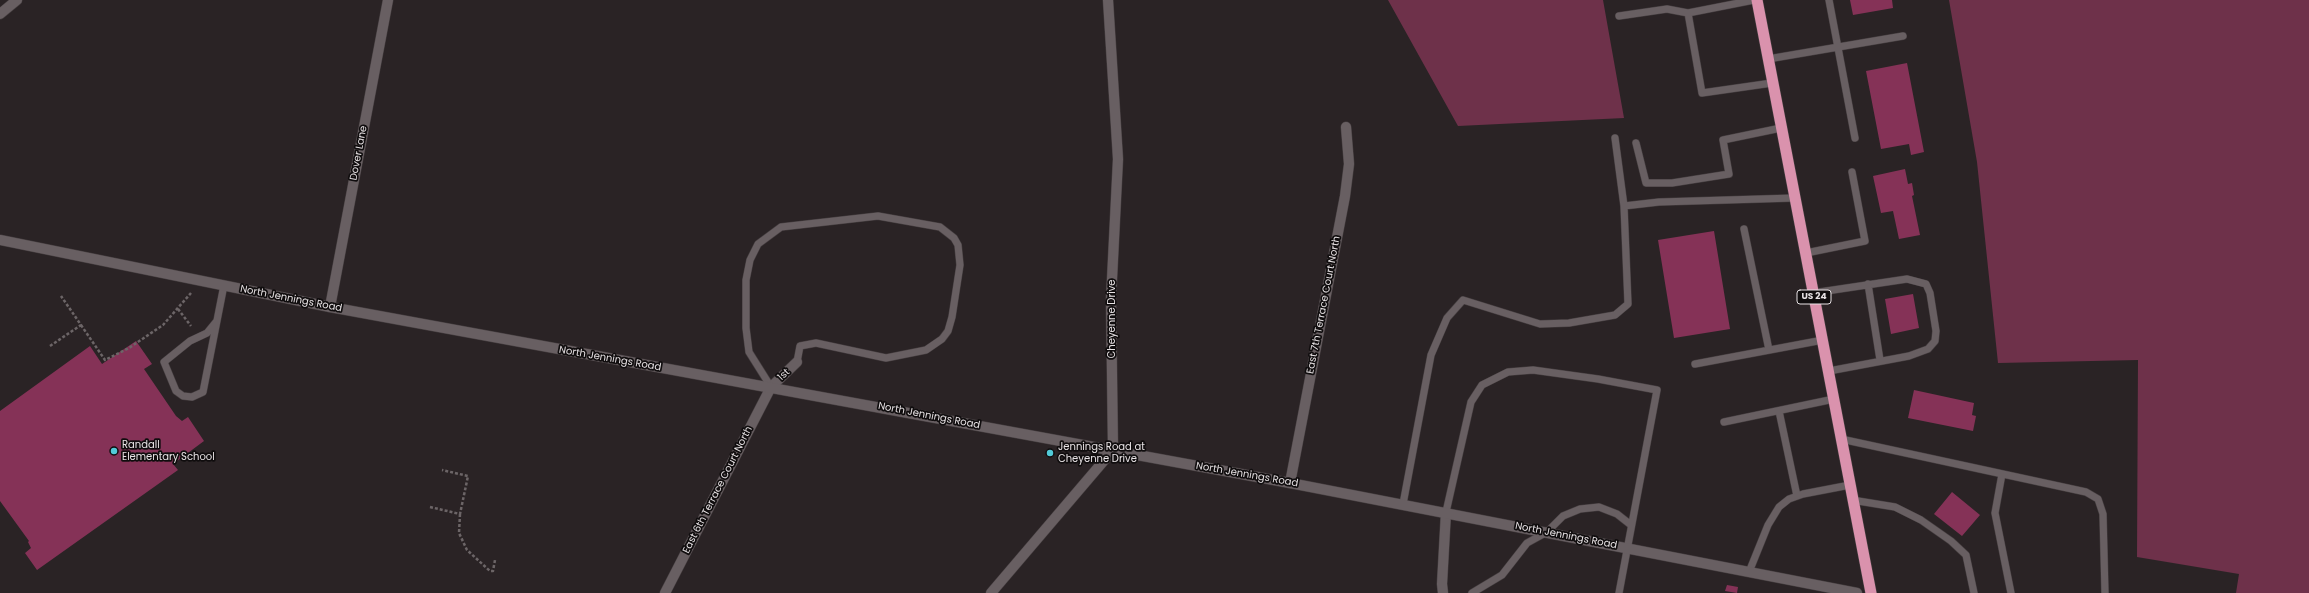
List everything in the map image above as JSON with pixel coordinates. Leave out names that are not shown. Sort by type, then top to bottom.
[{"type":"highway","name":"US 24","points":[[1755,0],[1806,253],[1871,593]]},
{"type":"street","points":[[0,14],[17,0]]},
{"type":"street","name":"Dover Lane","points":[[330,307],[388,0]]},
{"type":"street","name":"Cheyenne Drive","points":[[1108,0],[1118,159],[1111,299],[1113,450]]},
{"type":"street","name":"East 7th Terrace Court North","points":[[1290,482],[1345,196],[1349,164],[1346,127]]},
{"type":"street","name":"North Jennings Road","points":[[0,240],[330,307],[612,360],[771,387],[1290,482],[1857,593]]},
{"type":"street","name":"1st","points":[[771,387],[797,362]]},
{"type":"street","name":"East 6th Terrace Court North","points":[[665,593],[771,387]]},
{"type":"street","points":[[991,593],[1113,450]]},
{"type":"street","points":[[1443,593],[1442,584],[1446,512]]},
{"type":"lane","points":[[1619,16],[1667,9],[1688,13],[1755,0]]},
{"type":"lane","points":[[1829,0],[1854,138]]},
{"type":"lane","points":[[1688,13],[1702,94],[1772,83]]},
{"type":"lane","points":[[1768,59],[1903,36]]},
{"type":"lane","points":[[1636,142],[1646,183],[1672,183],[1729,174],[1723,140],[1781,128]]},
{"type":"lane","points":[[1403,504],[1431,355],[1447,318],[1463,300],[1540,324],[1569,323],[1615,315],[1628,304],[1624,206],[1615,138]]},
{"type":"lane","points":[[1806,253],[1865,241],[1852,172]]},
{"type":"lane","points":[[1624,206],[1659,202],[1794,198]]},
{"type":"lane","points":[[771,387],[749,352],[746,328],[746,280],[750,260],[758,244],[781,227],[878,216],[940,227],[954,238],[958,245],[960,265],[952,317],[948,331],[942,340],[926,350],[886,358],[816,343],[800,346],[797,362]]},
{"type":"lane","points":[[1744,229],[1768,350]]},
{"type":"lane","points":[[1813,293],[1902,279],[1920,281],[1928,286],[1932,300],[1936,331],[1932,345],[1925,351],[1909,356],[1880,360],[1829,371]]},
{"type":"lane","points":[[1868,284],[1880,360]]},
{"type":"lane","points":[[216,322],[207,333],[190,340],[164,362],[176,391],[183,396],[192,397],[203,392],[224,285]]},
{"type":"lane","points":[[1695,364],[1823,340]]},
{"type":"lane","points":[[1446,512],[1471,402],[1482,385],[1508,372],[1533,370],[1598,379],[1657,390],[1619,593]]},
{"type":"lane","points":[[1724,422],[1834,399]]},
{"type":"lane","points":[[1779,411],[1797,496]]},
{"type":"lane","points":[[1841,439],[2086,492],[2098,499],[2103,514],[2105,593]]},
{"type":"lane","points":[[2002,474],[1995,513],[2011,593]]},
{"type":"lane","points":[[1749,572],[1768,525],[1779,507],[1789,499],[1797,496],[1850,485]]},
{"type":"lane","points":[[1852,500],[1895,507],[1921,520],[1951,541],[1966,555],[1974,593]]},
{"type":"lane","points":[[1472,593],[1502,575],[1528,543],[1547,532],[1562,516],[1580,509],[1599,507],[1617,514],[1631,525]]},
{"type":"path","points":[[61,296],[105,360],[142,340],[163,325],[191,293]]},
{"type":"path","points":[[178,309],[191,326]]},
{"type":"path","points":[[50,346],[81,325]]},
{"type":"path","points":[[442,470],[468,476],[460,514],[459,533],[467,550],[492,572],[495,560]]},
{"type":"path","points":[[430,507],[460,514]]},
{"type":"shaded area","points":[[1388,0],[1603,0],[1624,118],[1458,126]]},
{"type":"shaded area","points":[[1949,0],[2309,0],[2309,593],[2236,593],[2239,574],[2137,557],[2138,360],[1998,363],[1977,162]]},
{"type":"building","points":[[1850,0],[1892,0],[1893,8],[1853,15]]},
{"type":"building","points":[[1907,63],[1924,152],[1911,155],[1909,144],[1881,149],[1866,71]]},
{"type":"building","points":[[1905,169],[1908,184],[1912,183],[1914,195],[1912,196],[1920,235],[1899,239],[1893,211],[1881,213],[1873,176]]},
{"type":"building","points":[[1714,231],[1730,329],[1674,338],[1658,240]]},
{"type":"building","points":[[1913,294],[1919,328],[1891,334],[1885,299]]},
{"type":"building","points":[[136,341],[152,364],[144,369],[176,416],[182,421],[188,417],[204,441],[173,464],[178,470],[37,570],[25,553],[31,548],[28,542],[29,541],[0,501],[0,411],[90,346],[102,364]]},
{"type":"building","points":[[1914,390],[1974,403],[1972,415],[1976,416],[1973,431],[1908,418]]},
{"type":"building","points":[[1952,492],[1980,515],[1962,536],[1934,514]]},
{"type":"building","points":[[1727,585],[1738,587],[1737,593],[1725,591]]},
{"type":"place","name":"Randall Elementary School","points":[[114,451]]},
{"type":"place","name":"Jennings Road at Cheyenne Drive","points":[[1050,453]]}]
